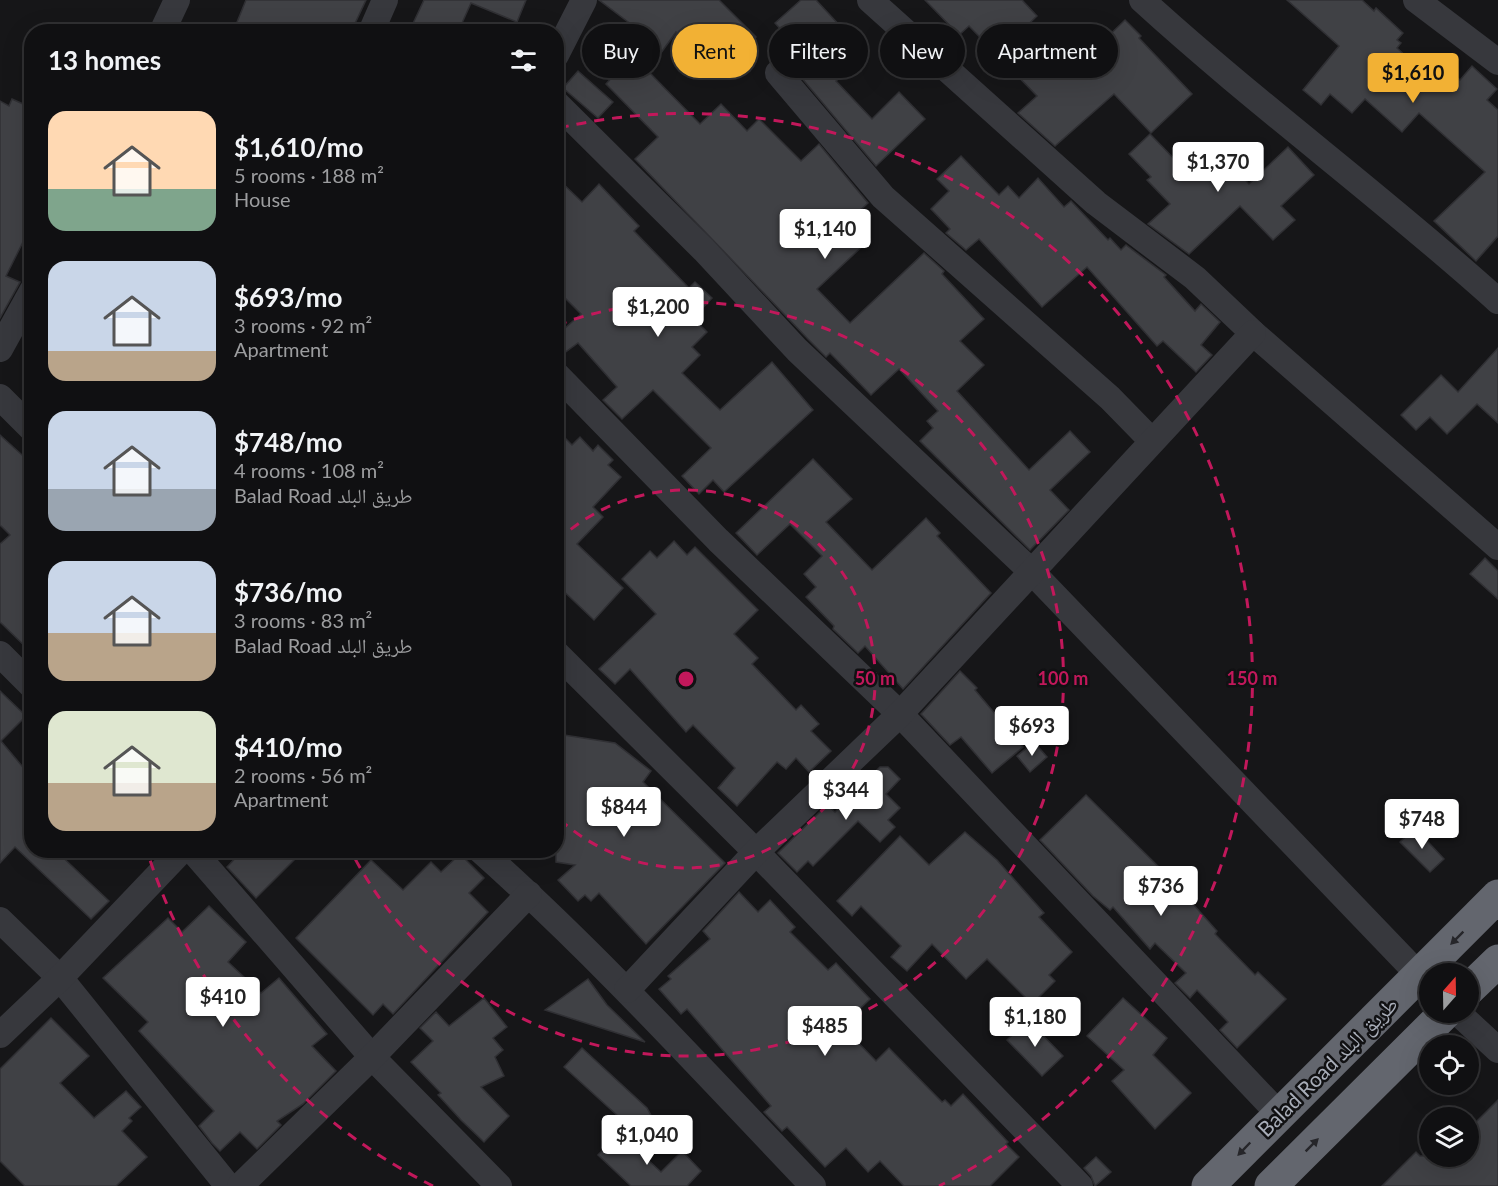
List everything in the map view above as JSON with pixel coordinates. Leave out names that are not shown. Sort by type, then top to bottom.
[{"type":"highway","name":"Balad Road طريق البلد","points":[[1431,963],[1498,896]]},
{"type":"highway","points":[[1479,979],[1498,961]]},
{"type":"highway","name":"Balad Road طريق البلد","points":[[1208,1186],[1419,975]]},
{"type":"highway","points":[[1273,1185],[1435,1023]]},
{"type":"street","points":[[166,24],[177,0]]},
{"type":"street","points":[[374,24],[385,0]]},
{"type":"street","points":[[564,39],[584,0]]},
{"type":"street","points":[[870,0],[1096,203],[1195,278],[1254,333],[1498,547]]},
{"type":"street","points":[[1142,0],[1211,63],[1427,237],[1498,301]]},
{"type":"street","points":[[1416,0],[1498,62]]},
{"type":"street","points":[[782,78],[883,197],[1110,398],[1152,441]]},
{"type":"street","points":[[564,111],[704,250],[797,350],[1033,573],[1419,975]]},
{"type":"street","points":[[0,349],[24,306]]},
{"type":"street","points":[[627,990],[756,852],[900,714],[1254,333]]},
{"type":"street","points":[[564,382],[718,540],[900,714],[1279,1114]]},
{"type":"street","points":[[0,398],[24,421]]},
{"type":"street","points":[[0,654],[24,678]]},
{"type":"street","points":[[564,661],[756,852],[1080,1186]]},
{"type":"street","points":[[0,1035],[60,978],[174,858]]},
{"type":"street","points":[[199,858],[372,1057],[499,1186]]},
{"type":"street","points":[[489,858],[627,990],[813,1186]]},
{"type":"street","points":[[240,1186],[372,1057],[529,894]]},
{"type":"street","points":[[0,920],[60,978],[228,1186]]},
{"type":"street","points":[[1469,1023],[1498,1050]]},
{"type":"building","points":[[246,0],[366,0],[355,24],[236,24]]},
{"type":"building","points":[[424,0],[526,0],[517,22],[471,3],[462,24],[413,24]]},
{"type":"building","points":[[599,0],[719,0],[743,24],[672,24],[672,38],[660,54],[660,24],[631,24]]},
{"type":"building","points":[[801,0],[816,0],[838,24],[776,24]]},
{"type":"building","points":[[925,0],[1022,0],[1037,16],[1029,24],[977,24],[977,34],[969,26],[965,30],[965,24],[948,24]]},
{"type":"building","points":[[1287,0],[1362,0],[1374,11],[1376,8],[1403,33],[1397,40],[1401,43],[1397,48],[1426,75],[1438,61],[1460,80],[1472,66],[1497,89],[1487,100],[1498,110],[1498,236],[1476,261],[1434,221],[1485,172],[1419,113],[1402,132],[1365,99],[1352,113],[1330,94],[1321,105],[1303,90],[1339,46]]},
{"type":"building","points":[[1125,20],[1192,94],[1151,133],[1114,94],[1055,146],[1018,113],[1037,96],[1020,78],[1118,78],[1118,27]]},
{"type":"building","points":[[578,71],[582,78],[586,78],[613,102],[598,118],[564,89]]},
{"type":"building","points":[[611,78],[655,78],[700,124],[721,104],[747,131],[759,119],[801,161],[819,144],[868,203],[850,220],[870,239],[817,289],[850,323],[924,253],[944,271],[942,274],[984,319],[960,341],[984,365],[957,391],[1029,470],[1070,431],[1090,452],[1050,490],[1069,510],[1030,550],[920,441],[933,428],[927,421],[938,411],[899,369],[871,395],[830,353],[826,357],[808,339],[635,159],[658,137],[606,84]]},
{"type":"building","points":[[802,78],[840,78],[836,81],[872,119],[899,92],[925,119],[876,166]]},
{"type":"building","points":[[12,99],[24,104],[24,242],[6,276],[20,282],[0,318],[0,101],[9,106]]},
{"type":"building","points":[[1150,134],[1189,174],[1216,149],[1249,184],[1288,147],[1314,175],[1281,206],[1295,220],[1273,240],[1240,206],[1189,254],[1148,224],[1170,204],[1147,180],[1151,177],[1129,154]]},
{"type":"building","points":[[961,156],[999,195],[1008,186],[1019,198],[1038,178],[1064,207],[1071,201],[1108,240],[1110,238],[1121,250],[1126,245],[1166,275],[1164,277],[1195,311],[1201,304],[1220,322],[1201,345],[1212,355],[1196,372],[1163,341],[1157,346],[1087,267],[1042,307],[979,239],[966,250],[946,233],[950,229],[931,209],[949,191],[937,179]]},
{"type":"building","points":[[599,184],[639,226],[634,231],[689,288],[695,282],[712,298],[693,318],[707,332],[692,347],[700,355],[682,373],[720,410],[772,362],[813,410],[724,492],[713,480],[699,494],[682,476],[711,448],[653,390],[622,419],[603,400],[617,387],[578,343],[564,353],[564,329],[581,314],[564,297],[564,185],[582,202]]},
{"type":"building","points":[[1498,348],[1498,423],[1477,404],[1447,434],[1430,417],[1416,430],[1401,415],[1441,375],[1458,392]]},
{"type":"building","points":[[0,435],[24,457],[24,645],[0,622],[0,544],[10,535],[0,525]]},
{"type":"building","points":[[564,437],[572,445],[580,437],[593,451],[598,445],[613,460],[608,465],[621,477],[593,507],[603,517],[577,544],[623,588],[594,620],[564,592]]},
{"type":"building","points":[[813,459],[852,499],[826,522],[872,570],[926,518],[940,533],[937,536],[991,593],[903,689],[865,646],[858,653],[833,629],[834,626],[806,597],[816,587],[804,574],[822,556],[790,524],[757,555],[736,533]]},
{"type":"building","points":[[674,541],[687,555],[695,547],[758,610],[734,634],[758,658],[752,664],[796,710],[801,705],[819,724],[811,731],[831,751],[809,772],[796,758],[786,769],[777,762],[737,806],[718,788],[735,768],[693,725],[686,732],[630,669],[615,684],[599,669],[656,614],[622,579],[650,551],[657,558]]},
{"type":"building","points":[[1485,558],[1498,571],[1498,599],[1470,574]]},
{"type":"building","points":[[960,671],[977,688],[975,690],[1023,747],[992,773],[961,737],[950,745],[921,714]]},
{"type":"building","points":[[0,691],[24,714],[24,718],[1,741],[24,768],[24,856],[15,847],[0,863]]},
{"type":"building","points":[[564,735],[615,743],[651,771],[643,782],[725,863],[646,944],[599,893],[591,901],[585,895],[578,901],[558,880],[575,865],[556,862],[556,858],[564,858]]},
{"type":"building","points":[[1034,742],[1047,757],[1030,772],[1017,756]]},
{"type":"building","points":[[880,767],[888,767],[900,779],[886,794],[900,808],[888,820],[895,827],[880,842],[858,821],[813,866],[808,861],[797,872],[778,853],[827,805],[835,812]]},
{"type":"building","points":[[1086,795],[1169,877],[1217,931],[1215,934],[1255,975],[1258,972],[1286,999],[1237,1048],[1220,1030],[1228,1022],[1197,990],[1190,998],[1175,983],[1186,973],[1155,943],[1150,949],[1113,907],[1110,910],[1093,896],[1040,840]]},
{"type":"building","points":[[1415,828],[1444,859],[1430,872],[1400,842]]},
{"type":"building","points":[[965,832],[997,860],[1044,913],[1039,917],[1072,952],[1049,975],[1055,981],[1032,1004],[987,959],[966,979],[932,944],[907,971],[891,957],[901,946],[861,906],[852,916],[837,901],[900,836],[929,865]]},
{"type":"building","points":[[27,858],[63,858],[109,901],[91,919]]},
{"type":"building","points":[[235,858],[296,858],[256,898],[227,867]]},
{"type":"building","points":[[456,858],[464,858],[484,878],[469,893],[488,912],[393,1014],[383,1004],[373,1015],[296,938],[371,860],[403,890],[431,862],[441,872]]},
{"type":"building","points":[[739,892],[758,912],[770,900],[795,927],[790,932],[828,970],[836,963],[870,999],[842,1026],[876,1061],[889,1048],[942,1102],[945,1100],[951,1106],[963,1094],[1008,1142],[1006,1144],[1019,1157],[990,1186],[904,1186],[880,1161],[868,1172],[846,1148],[825,1167],[787,1127],[782,1131],[764,1112],[771,1106],[687,1009],[681,1014],[659,989],[671,979],[668,976],[710,939],[703,931]]},
{"type":"building","points":[[209,906],[246,942],[228,962],[261,993],[279,978],[327,1034],[312,1046],[336,1071],[303,1104],[277,1121],[281,1125],[257,1149],[240,1132],[220,1151],[212,1143],[199,1126],[214,1111],[139,1031],[148,1022],[103,978],[168,918],[182,932]]},
{"type":"building","points":[[588,979],[607,1005],[645,1042],[545,1010]]},
{"type":"building","points":[[484,998],[507,1027],[493,1038],[503,1050],[495,1057],[504,1076],[481,1087],[509,1116],[484,1142],[438,1095],[441,1093],[411,1062],[433,1041],[420,1028],[436,1012],[449,1026]]},
{"type":"building","points":[[1123,998],[1167,1038],[1153,1055],[1191,1093],[1155,1129],[1112,1081],[1124,1070],[1087,1036]]},
{"type":"building","points":[[51,1018],[89,1056],[60,1083],[94,1118],[126,1091],[141,1107],[129,1118],[132,1121],[122,1131],[147,1157],[116,1186],[25,1186],[0,1161],[0,1069]]},
{"type":"building","points":[[1028,1020],[1063,1056],[1042,1076],[1007,1040]]},
{"type":"building","points":[[582,1048],[647,1108],[654,1121],[640,1136],[564,1067]]},
{"type":"building","points":[[1498,1100],[1498,1186],[1382,1186],[1416,1152],[1419,1155],[1419,1167],[1479,1167],[1479,1119]]},
{"type":"building","points":[[619,1133],[661,1172],[682,1151],[701,1171],[687,1186],[631,1186],[598,1155]]},
{"type":"building","points":[[1096,1157],[1111,1172],[1095,1186],[1091,1176],[1084,1168]]}]
